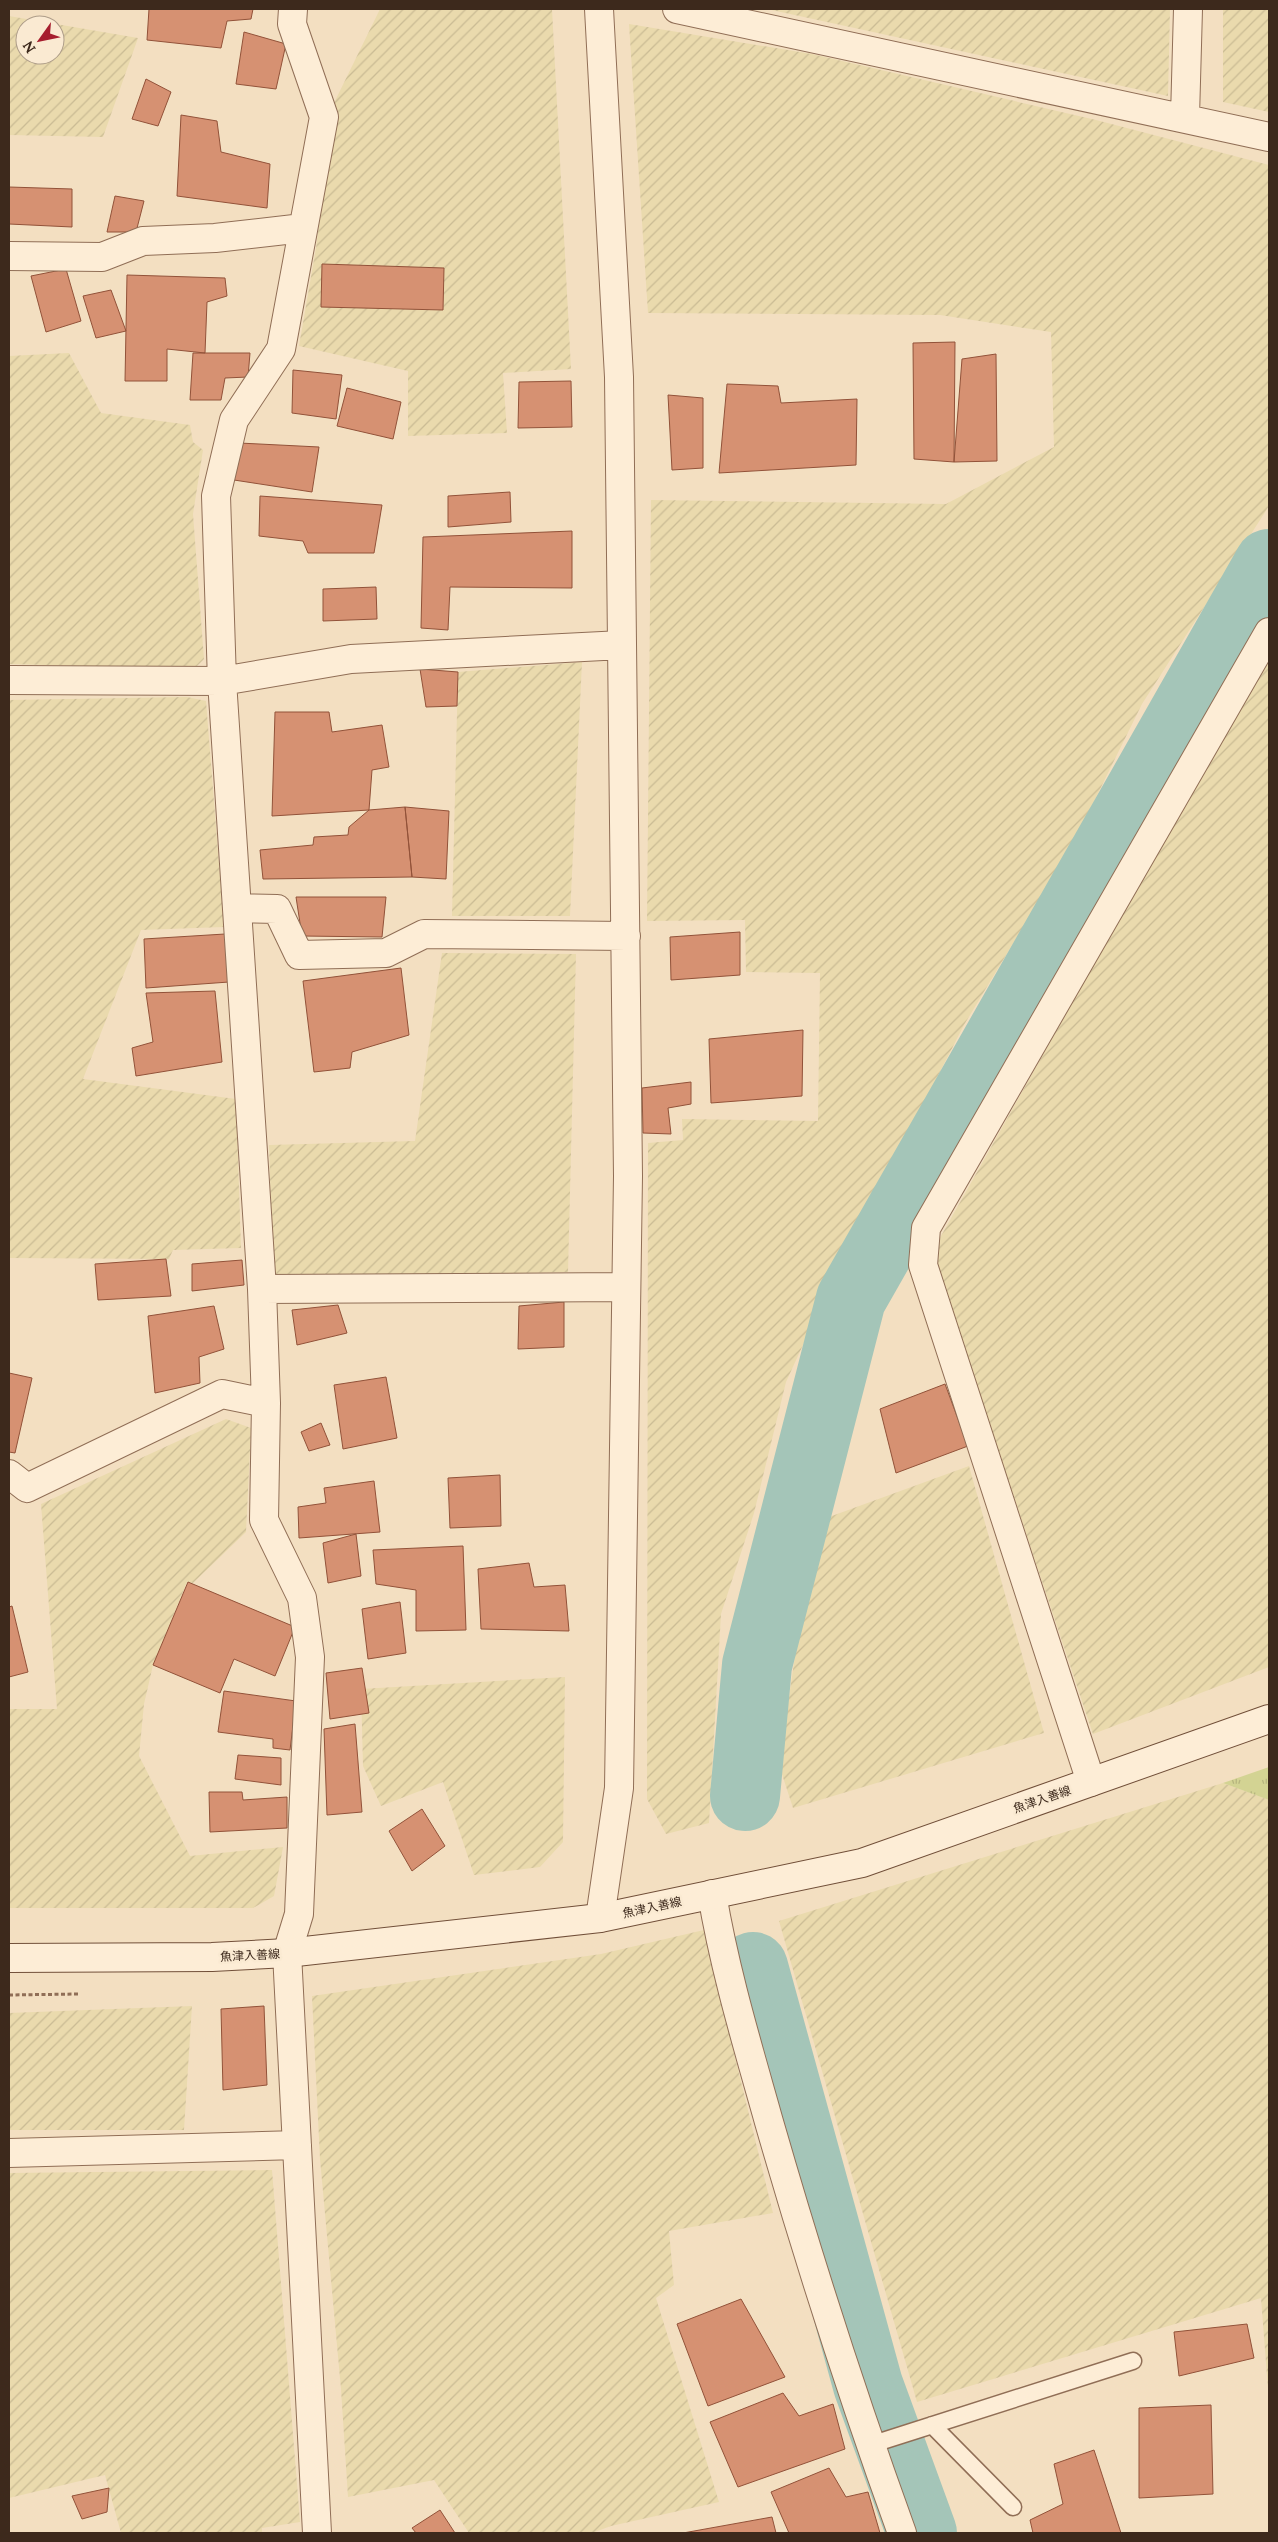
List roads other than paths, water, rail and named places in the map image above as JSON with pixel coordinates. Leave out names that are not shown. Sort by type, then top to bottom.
[{"type":"street","points":[[293,9],[292,24],[324,117],[281,348],[234,420],[216,496],[222,681],[262,1289],[266,1402],[264,1520],[302,1598],[310,1657],[299,1914],[286,1953],[317,2533]]},
{"type":"street","points":[[599,9],[619,377],[626,936],[626,1287],[619,1788],[600,1918]]},
{"type":"street","points":[[677,9],[1185,117],[1269,137]]},
{"type":"street","points":[[1185,117],[1188,9]]},
{"type":"street","points":[[9,256],[102,257],[143,241],[215,238],[304,228]]},
{"type":"street","points":[[1091,1782],[923,1265],[926,1228],[1269,632]]},
{"type":"street","points":[[9,680],[222,681],[351,659],[622,645]]},
{"type":"street","points":[[238,908],[276,909],[299,954],[386,953],[424,934],[626,936]]},
{"type":"street","points":[[262,1289],[626,1287]]},
{"type":"street","points":[[9,1474],[27,1488],[222,1394],[266,1402]]},
{"type":"street","name":"魚津入善線","points":[[9,1958],[212,1957],[286,1953],[600,1918],[862,1863],[1269,1719]]},
{"type":"street","points":[[712,1894],[730,1984],[797,2221],[870,2445],[902,2533]]},
{"type":"street","points":[[9,2153],[297,2145]]},
{"type":"lane","points":[[870,2445],[1133,2361]]},
{"type":"lane","points":[[932,2425],[1013,2507]]},
{"type":"waterway","points":[[745,1796],[757,1665],[851,1299],[1269,564]]},
{"type":"waterway","points":[[753,1967],[868,2385],[922,2533]]}]
